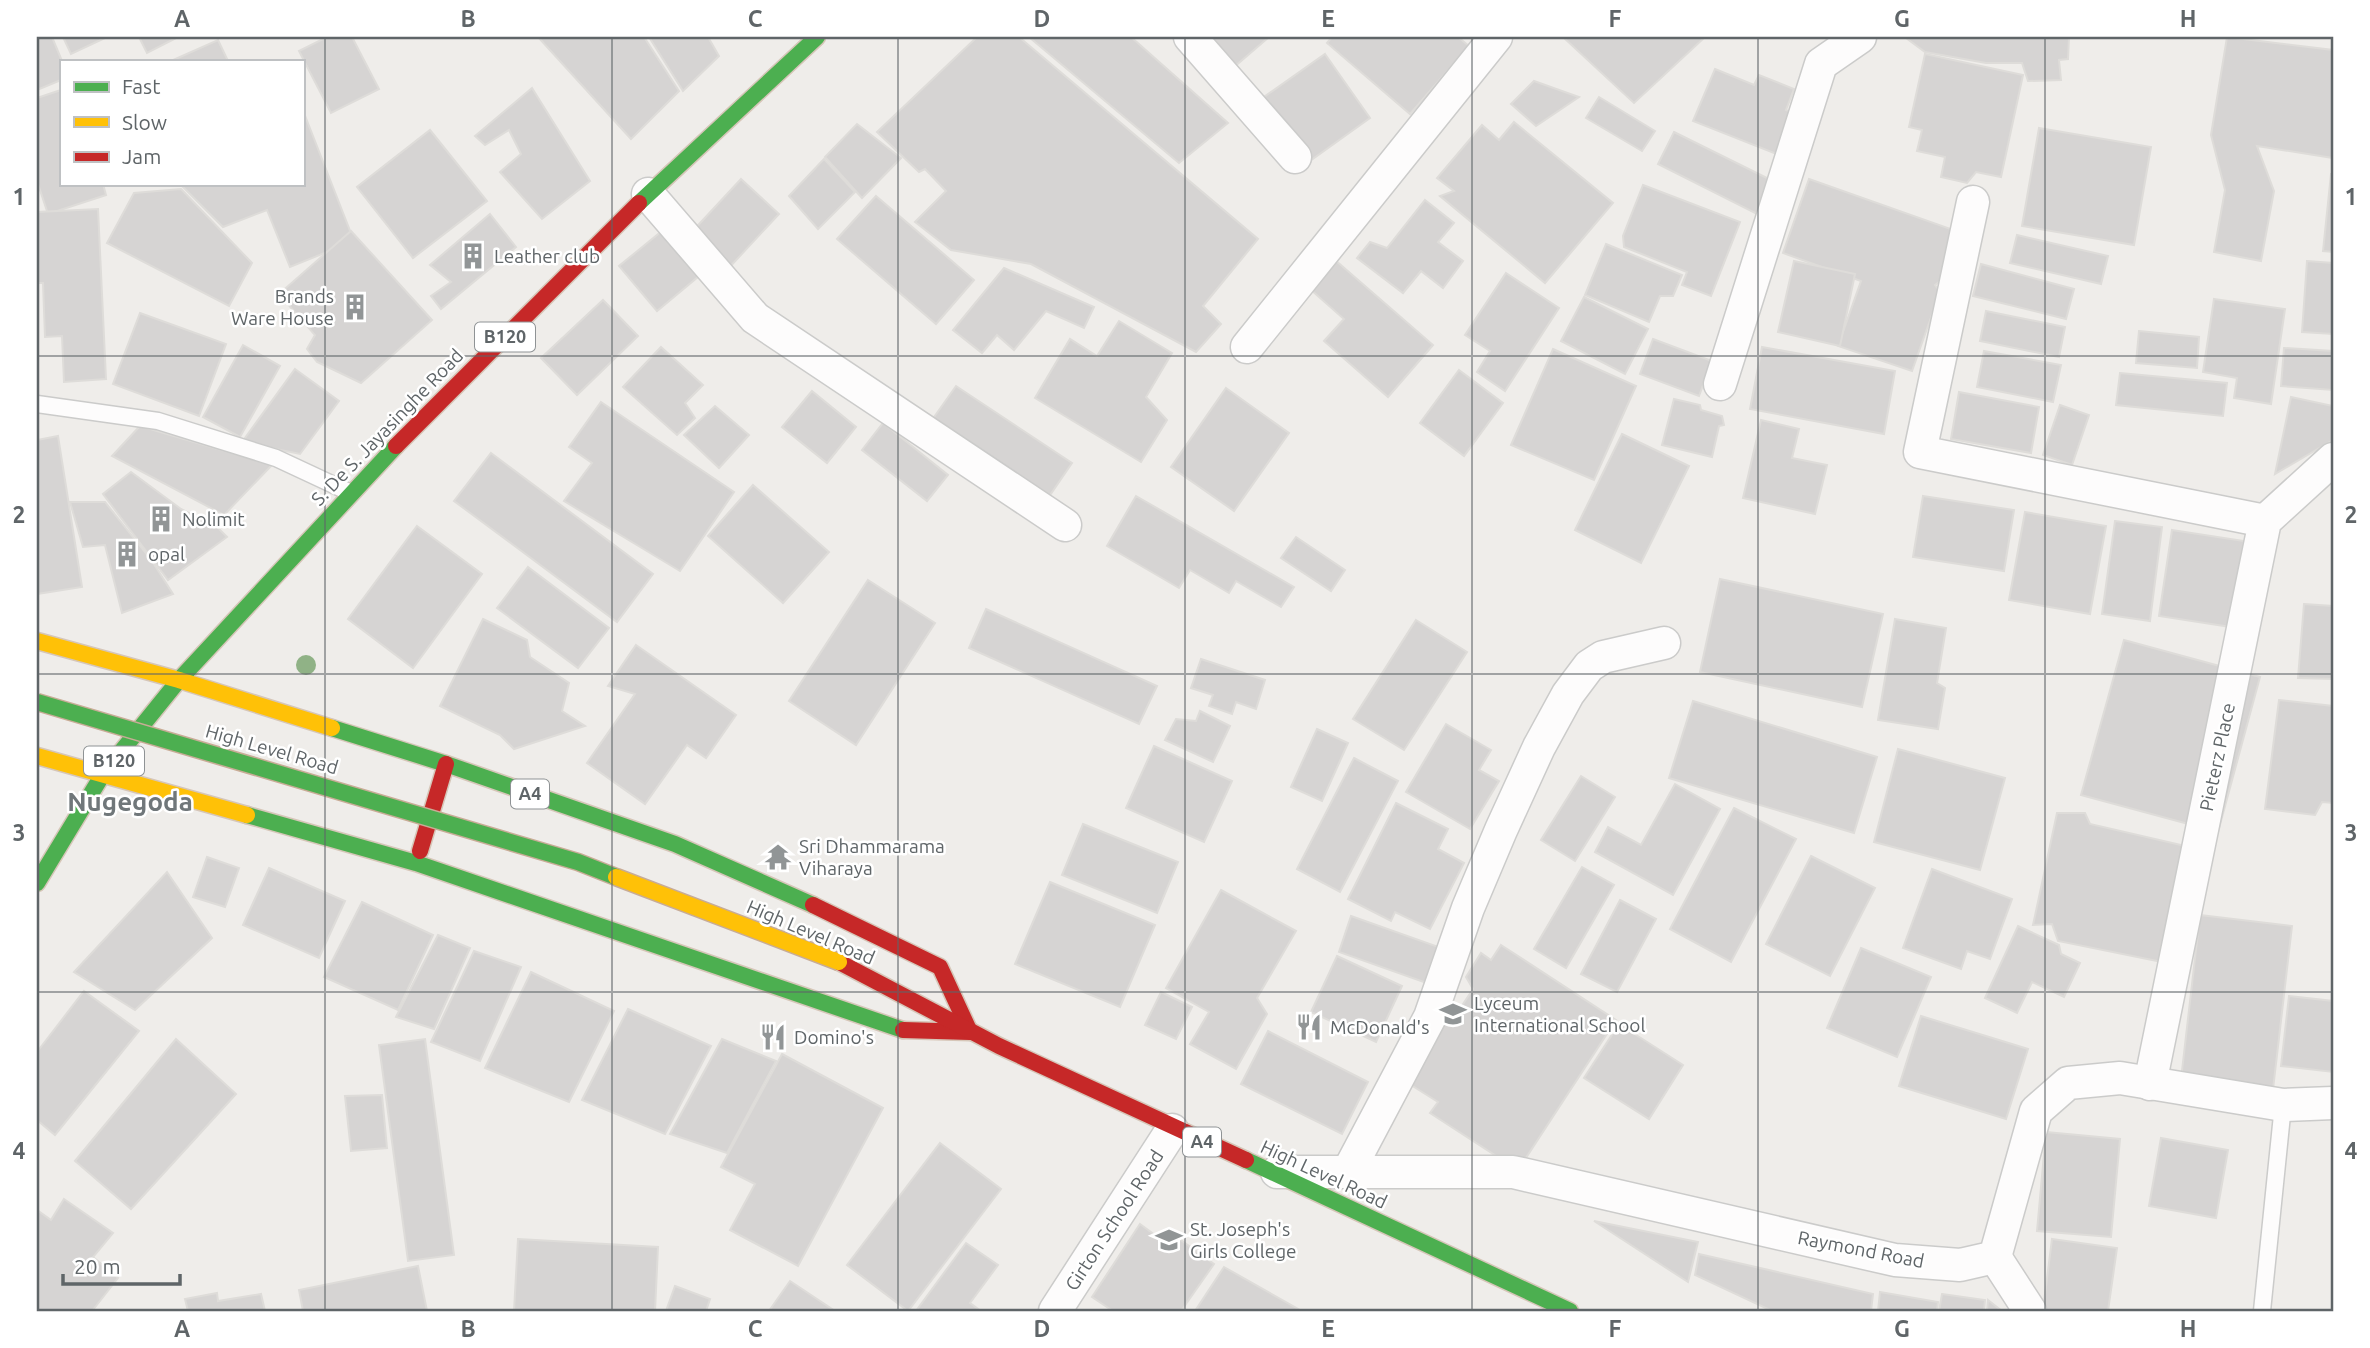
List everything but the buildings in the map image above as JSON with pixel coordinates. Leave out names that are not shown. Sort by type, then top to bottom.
[{"type":"main road","name":"S. De S. Jayasinghe Road","points":[[179,680],[430,410],[648,194],[817,37]]},
{"type":"main road","name":"A4","points":[[37,641],[179,680],[446,764],[675,844],[837,916],[940,967],[970,1032],[896,1030],[416,863],[37,756]]},
{"type":"main road","name":"B120","points":[[37,883],[103,774],[179,680]]},
{"type":"main road","name":"High Level Road","points":[[37,702],[578,862],[839,962],[970,1032],[1172,1129],[1272,1172],[1570,1311]]},
{"type":"main road","points":[[416,863],[446,764]]},
{"type":"street","points":[[1190,37],[1295,157]]},
{"type":"street","points":[[1247,347],[1496,37]]},
{"type":"street","points":[[1720,384],[1821,64],[1860,37]]},
{"type":"street","points":[[648,194],[755,318],[1065,525]]},
{"type":"street","points":[[1973,202],[1920,452],[2265,521],[2333,458]]},
{"type":"street","name":"Pieterz Place","points":[[2150,1084],[2265,521]]},
{"type":"street","points":[[1348,1172],[1430,1017],[1468,908],[1491,852],[1539,747],[1568,694],[1589,666],[1603,657],[1664,643]]},
{"type":"street","points":[[2030,1311],[1995,1257],[2036,1111],[2068,1083],[2120,1078],[2283,1105],[2333,1102]]},
{"type":"street","name":"Girton School Road","points":[[1055,1311],[1172,1129]]},
{"type":"street","name":"Raymond Road","points":[[1272,1172],[1513,1172],[1895,1259],[1960,1265],[1995,1257]]},
{"type":"lane","points":[[37,404],[158,421],[276,458],[351,494]]},
{"type":"lane","points":[[2262,1311],[2283,1105]]},
{"type":"traffic: fast","points":[[639,203],[817,37]]},
{"type":"traffic: fast","points":[[37,883],[103,774],[179,680],[396,446]]},
{"type":"traffic: fast","points":[[37,702],[578,862],[616,877]]},
{"type":"traffic: fast","points":[[332,728],[446,764],[675,844],[813,905]]},
{"type":"traffic: fast","points":[[247,815],[416,863],[903,1030]]},
{"type":"traffic: fast","points":[[1246,1160],[1570,1311]]},
{"type":"traffic: slow","points":[[37,641],[179,680],[332,728]]},
{"type":"traffic: slow","points":[[37,756],[247,815]]},
{"type":"traffic: slow","points":[[616,877],[839,962]]},
{"type":"traffic: jam","points":[[396,446],[639,203]]},
{"type":"traffic: jam","points":[[420,851],[446,764]]},
{"type":"traffic: jam","points":[[813,905],[940,967],[970,1032],[903,1030]]},
{"type":"traffic: jam","points":[[839,962],[999,1046],[1246,1160]]},
{"type":"place","name":"Leather club","points":[[473,256]]},
{"type":"place","name":"Brands Ware House","points":[[355,307]]},
{"type":"place","name":"Nolimit","points":[[161,519]]},
{"type":"place","name":"opal","points":[[127,554]]},
{"type":"place","name":"Sri Dhammarama Viharaya","points":[[778,857]]},
{"type":"place","name":"Lyceum International School","points":[[1453,1014]]},
{"type":"place","name":"McDonald's","points":[[1309,1027]]},
{"type":"place","name":"Domino's","points":[[773,1037]]},
{"type":"place","name":"St. Joseph's Girls College","points":[[1169,1240]]},
{"type":"district","name":"Nugegoda","points":[[130,802]]}]
